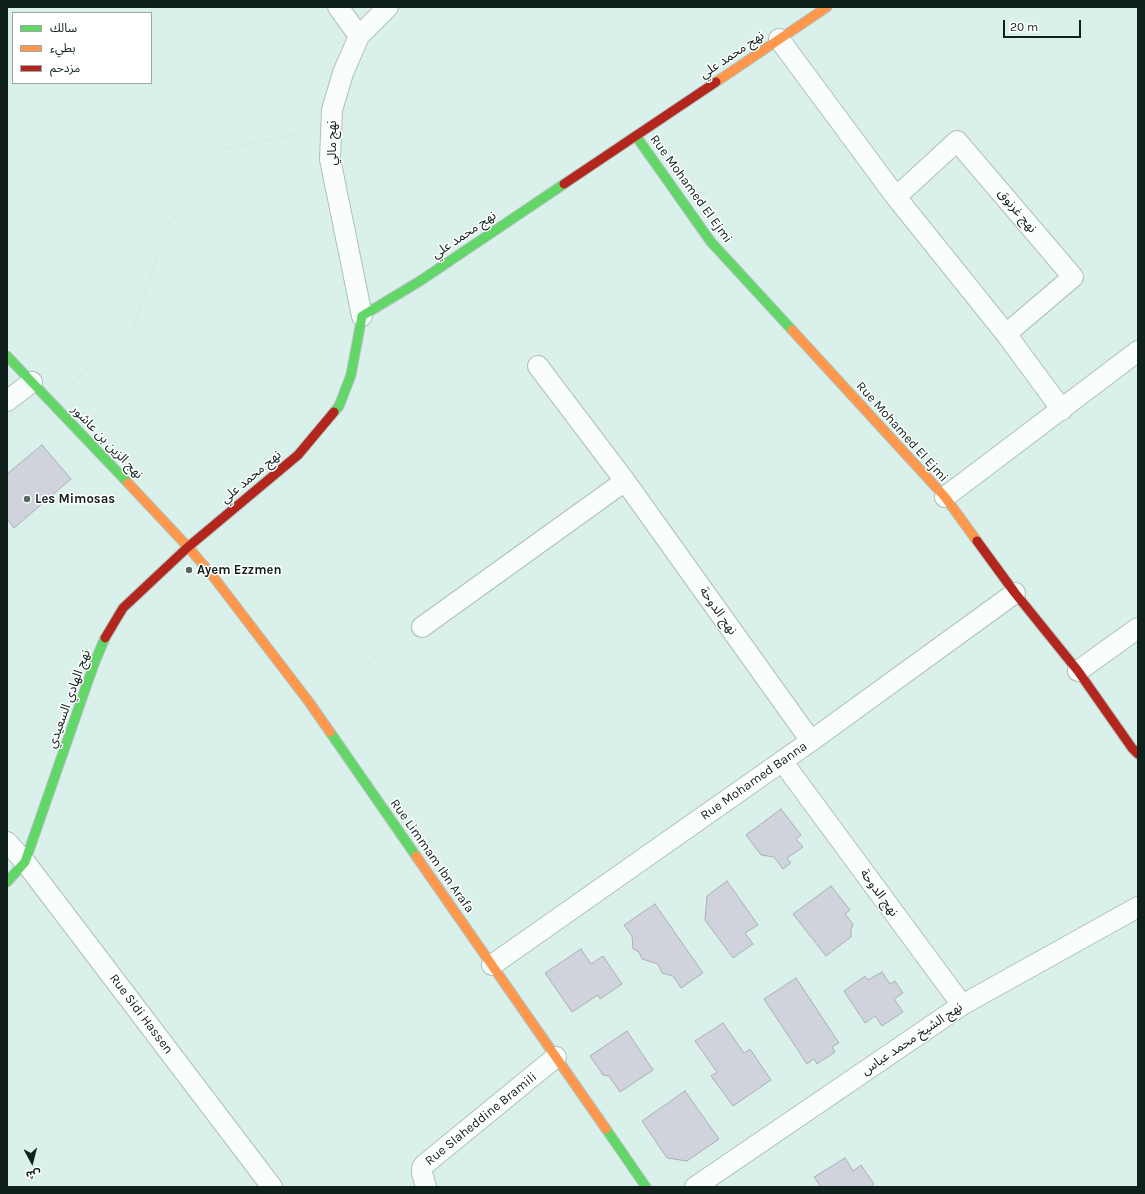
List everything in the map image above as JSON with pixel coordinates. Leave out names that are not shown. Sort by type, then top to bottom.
[{"type":"street","points":[[338,7],[359,36]]},
{"type":"street","name":"نهج مالي","points":[[362,316],[330,159],[332,110],[343,73],[359,36],[388,7]]},
{"type":"street","name":"نهج محمد علي","points":[[188,547],[298,455],[339,406],[351,375],[362,316],[420,280],[827,7]]},
{"type":"street","points":[[779,39],[896,197],[1006,334],[1062,410]]},
{"type":"street","name":"Rue Mohamed El Ejmi","points":[[636,136],[711,242],[945,497],[1015,593],[1078,671],[1132,748],[1138,754]]},
{"type":"street","name":"نهج غرنوق","points":[[896,197],[957,141],[1073,277],[1006,334]]},
{"type":"street","points":[[945,497],[1062,410],[1138,351]]},
{"type":"street","name":"نهج الزين بن عاشور","points":[[7,356],[188,547]]},
{"type":"street","name":"نهج الدوحة","points":[[538,366],[626,481],[811,741]]},
{"type":"street","points":[[7,401],[32,382]]},
{"type":"street","points":[[422,627],[626,481]]},
{"type":"street","name":"نهج الهادي السعيدي","points":[[7,882],[25,862],[94,664],[105,638],[123,608],[188,547]]},
{"type":"street","name":"Rue Limmam Ibn Arafa","points":[[188,547],[212,575],[309,702],[646,1187]]},
{"type":"street","name":"Rue Mohamed Banna","points":[[492,965],[811,741],[1015,593]]},
{"type":"street","points":[[1078,671],[1138,628]]},
{"type":"street","name":"نهج الدوحة","points":[[782,761],[962,1005]]},
{"type":"street","name":"Rue Sidi Hassen","points":[[7,842],[25,862],[272,1187]]},
{"type":"street","name":"نهج الشيخ محمد عباس","points":[[695,1187],[962,1005],[1138,907]]},
{"type":"street","name":"Rue Slaheddine Bramili","points":[[426,1187],[422,1173],[422,1168],[424,1165],[556,1057]]},
{"type":"path","points":[[50,402],[133,329],[164,231],[221,149],[331,128]]},
{"type":"path","points":[[362,668],[422,627]]},
{"type":"building","name":"Les Mimosas","points":[[42,445],[71,479],[14,528],[7,519],[7,474]]},
{"type":"building","points":[[781,809],[801,835],[796,839],[803,847],[787,858],[791,863],[783,869],[774,857],[761,855],[746,835]]},
{"type":"building","points":[[727,881],[758,925],[745,933],[753,944],[733,958],[705,920],[707,896]]},
{"type":"building","points":[[831,886],[850,910],[845,914],[853,924],[851,937],[826,956],[793,914]]},
{"type":"building","points":[[655,904],[703,973],[681,988],[673,976],[662,973],[658,964],[642,959],[639,952],[633,949],[632,936],[624,925]]},
{"type":"building","points":[[581,949],[591,964],[603,956],[622,984],[600,999],[598,995],[572,1012],[545,973]]},
{"type":"building","points":[[882,972],[890,984],[895,981],[903,993],[894,999],[903,1012],[882,1026],[875,1016],[865,1023],[844,991],[865,976],[868,980]]},
{"type":"building","points":[[796,978],[839,1043],[832,1047],[835,1052],[817,1064],[814,1059],[807,1064],[764,999]]},
{"type":"building","points":[[723,1023],[744,1053],[750,1049],[771,1080],[733,1106],[711,1076],[717,1072],[695,1041]]},
{"type":"building","points":[[627,1031],[653,1070],[620,1092],[609,1076],[603,1075],[590,1056]]},
{"type":"building","points":[[685,1091],[719,1139],[687,1161],[667,1158],[642,1121]]},
{"type":"building","points":[[845,1158],[853,1171],[861,1165],[874,1184],[870,1187],[821,1187],[814,1177]]},
{"type":"traffic: fast","points":[[636,136],[711,242],[792,330]]},
{"type":"traffic: fast","points":[[334,412],[339,406],[351,375],[362,316],[420,281],[564,184]]},
{"type":"traffic: fast","points":[[7,356],[128,483]]},
{"type":"traffic: fast","points":[[7,882],[25,862],[94,664],[105,638]]},
{"type":"traffic: fast","points":[[330,732],[416,856]]},
{"type":"traffic: fast","points":[[606,1129],[646,1187]]},
{"type":"traffic: slow","points":[[716,82],[827,7]]},
{"type":"traffic: slow","points":[[792,330],[945,497],[977,541]]},
{"type":"traffic: slow","points":[[128,483],[212,575],[309,702],[330,732]]},
{"type":"traffic: slow","points":[[416,856],[606,1129]]},
{"type":"traffic: jam","points":[[564,184],[716,82]]},
{"type":"traffic: jam","points":[[105,638],[123,608],[188,547],[298,455],[334,412]]},
{"type":"traffic: jam","points":[[977,541],[1015,593],[1078,671],[1132,748],[1138,754]]},
{"type":"place","name":"Les Mimosas","points":[[27,499]]},
{"type":"place","name":"Ayem Ezzmen","points":[[189,570]]}]
